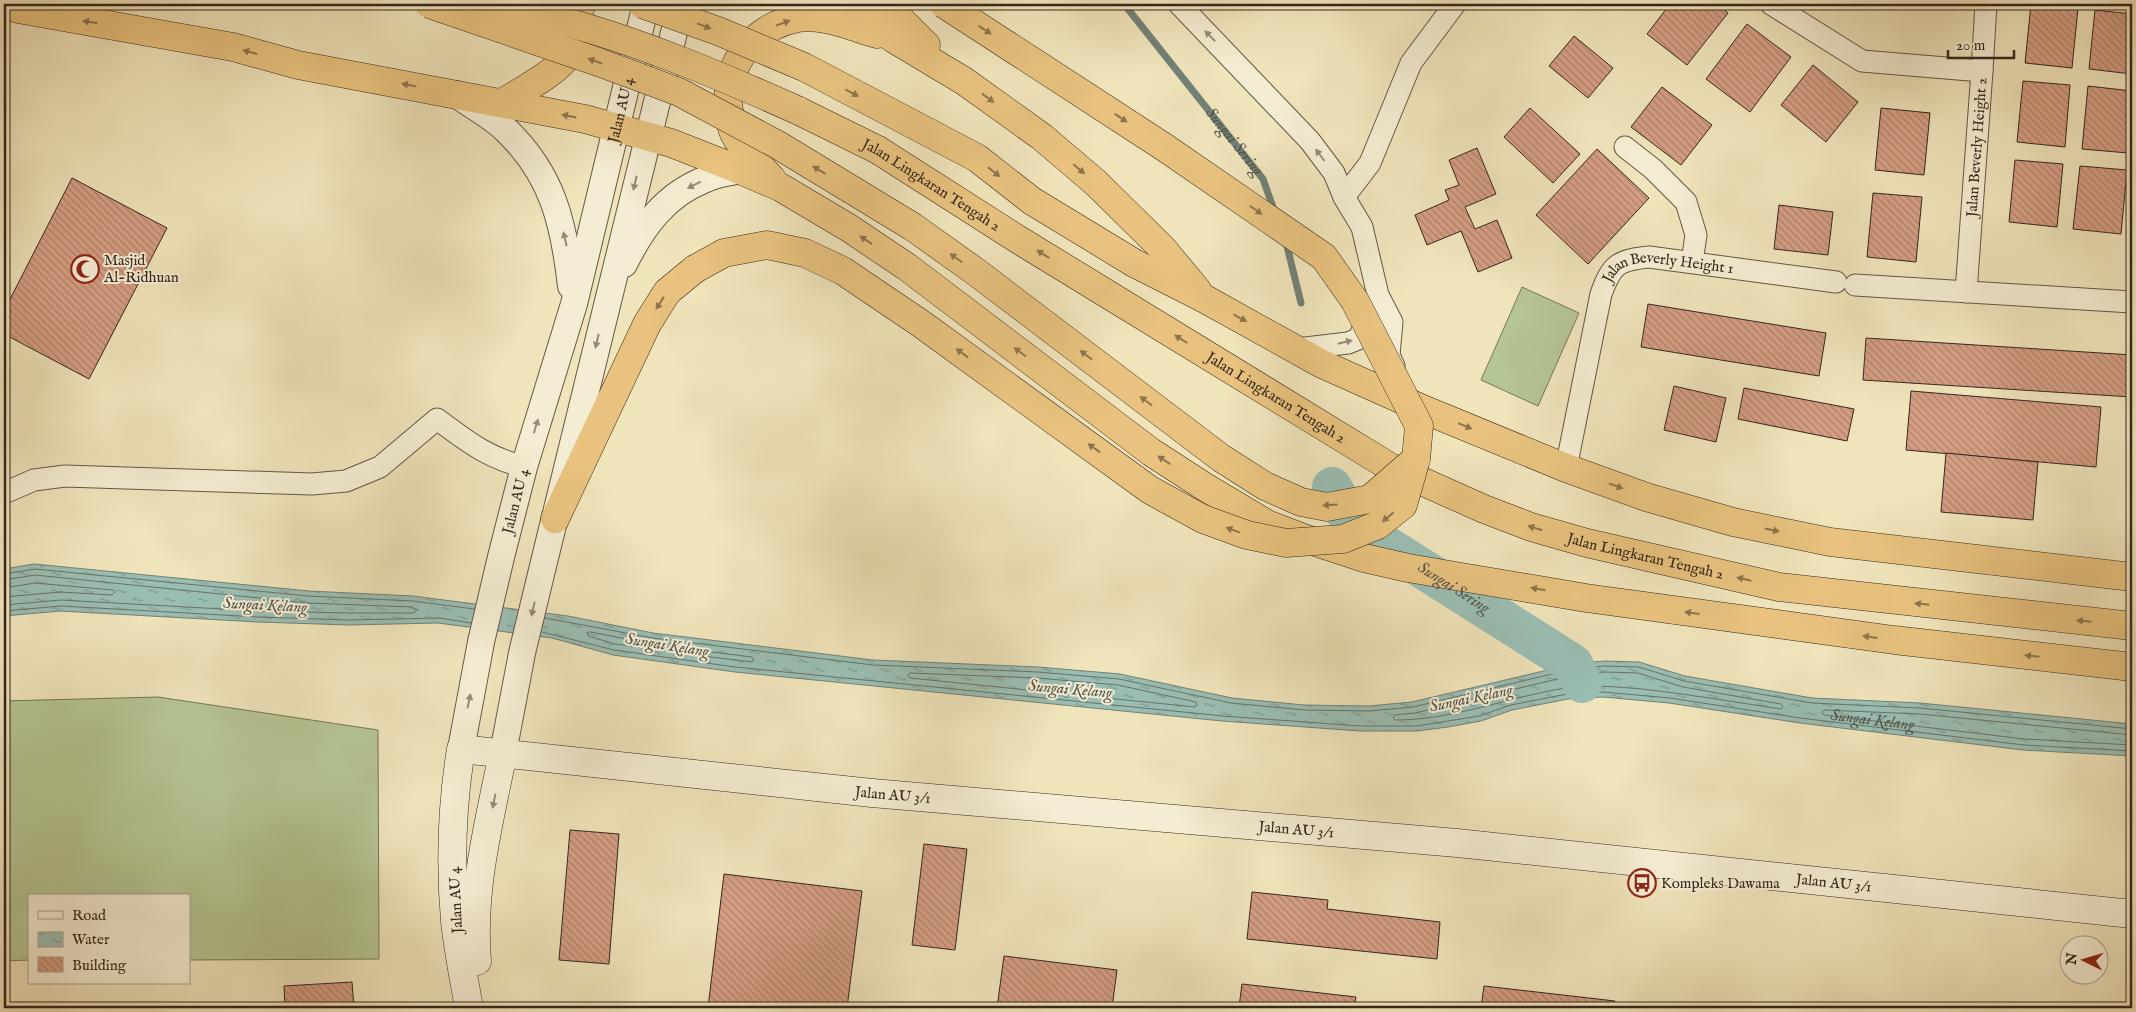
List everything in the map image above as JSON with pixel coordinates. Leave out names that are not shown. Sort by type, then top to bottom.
[{"type":"highway","points":[[11,11],[45,4]]},
{"type":"highway","points":[[429,4],[679,92],[778,146],[913,227],[976,272],[1221,458],[1265,486],[1301,502],[1327,506],[1370,499],[1416,460]]},
{"type":"highway","name":"Jalan Lingkaran Tengah 2","points":[[477,4],[569,23],[626,40],[706,70],[797,110],[878,150],[1019,240],[1390,467],[1447,494],[1532,527],[1587,543],[1779,587],[2132,626]]},
{"type":"highway","points":[[502,103],[548,74],[567,57],[576,29],[581,4]]},
{"type":"highway","points":[[644,4],[718,31],[821,76],[977,158],[1032,201],[1134,263],[1205,299],[1322,364],[1425,410],[1566,468],[1646,497],[1725,519],[1830,542],[2132,577]]},
{"type":"highway","points":[[845,4],[894,39],[964,81],[1042,137],[1096,183],[1162,248],[1205,299]]},
{"type":"highway","points":[[885,4],[964,81]]},
{"type":"highway","points":[[555,519],[647,324],[667,292],[695,269],[724,253],[767,245],[805,253],[842,270],[920,322],[1150,490],[1203,519],[1247,536],[1286,543],[1343,539],[1378,525],[1403,505],[1416,460],[1419,426],[1355,300],[1324,257],[1156,142],[944,4]]},
{"type":"highway","points":[[11,11],[223,45],[298,64],[585,119],[647,136],[740,170],[780,187],[849,228],[907,266],[1144,446],[1205,487],[1267,524],[1364,558],[1408,568],[1586,598],[1894,640],[2132,667]]},
{"type":"highway","points":[[780,187],[748,153],[733,131],[726,100],[739,56],[766,30],[799,18],[818,18],[894,39]]},
{"type":"main road","name":"Jalan AU 3/1","points":[[460,748],[872,794],[1457,843],[2132,914]]},
{"type":"main road","name":"Jalan AU 4","points":[[460,748],[453,826],[455,920],[469,1008]]},
{"type":"main road","name":"Jalan AU 4","points":[[485,1008],[479,979],[474,932],[477,888],[503,753]]},
{"type":"street","name":"Jalan AU 4","points":[[460,748],[481,642],[501,557],[524,467],[574,304],[644,4]]},
{"type":"street","name":"Jalan AU 4","points":[[503,753],[522,653],[680,4]]},
{"type":"street","points":[[1179,4],[1310,141],[1334,173],[1344,197],[1362,227],[1378,295],[1392,322],[1389,355],[1395,368],[1425,410]]},
{"type":"street","points":[[1344,197],[1370,163],[1411,63],[1454,4]]},
{"type":"street","points":[[1771,4],[1862,61],[1982,71]]},
{"type":"street","name":"Jalan Beverly Height 2","points":[[1966,292],[1986,4]]},
{"type":"street","points":[[456,94],[506,129],[540,170],[556,204],[566,241],[574,304]]},
{"type":"street","points":[[1625,147],[1653,169],[1686,202],[1696,235],[1692,262]]},
{"type":"street","points":[[609,294],[631,249],[656,213],[671,198],[707,178],[740,170]]},
{"type":"street","name":"Jalan Beverly Height 1","points":[[1566,468],[1601,294],[1609,273],[1626,259],[1649,256],[1845,284],[2132,302]]},
{"type":"street","points":[[1297,349],[1348,343],[1358,339],[1372,314],[1378,295]]},
{"type":"street","points":[[4,493],[34,480],[65,476],[312,484],[346,481],[380,467],[437,419],[479,449],[501,461],[524,467]]},
{"type":"green space","points":[[1522,287],[1579,313],[1538,406],[1481,380]]},
{"type":"green space","points":[[158,697],[378,730],[379,959],[190,960],[190,894],[28,894],[28,960],[4,961],[4,701]]},
{"type":"water","name":"Sungai Kelang","points":[[34,564],[309,591],[413,596],[568,616],[653,633],[873,660],[1038,667],[1120,674],[1232,698],[1304,705],[1369,706],[1412,702],[1573,664],[1604,661],[1639,662],[1685,676],[1812,698],[1920,703],[2132,724],[2132,756],[2023,750],[1800,723],[1669,703],[1603,697],[1568,699],[1512,710],[1481,721],[1448,727],[1417,731],[1360,731],[1222,721],[735,672],[613,655],[552,638],[438,623],[349,625],[60,611],[4,616],[4,569]]},
{"type":"building","points":[[1670,4],[1716,4],[1728,13],[1687,65],[1647,34]]},
{"type":"building","points":[[2031,4],[2078,8],[2072,68],[2025,63]]},
{"type":"building","points":[[2095,10],[2132,14],[2132,74],[2089,69]]},
{"type":"building","points":[[1747,24],[1791,57],[1750,112],[1706,79]]},
{"type":"building","points":[[1574,36],[1613,68],[1588,98],[1549,66]]},
{"type":"building","points":[[1813,65],[1858,102],[1826,142],[1781,105]]},
{"type":"building","points":[[2023,81],[2070,85],[2065,147],[2017,142]]},
{"type":"building","points":[[2088,86],[2132,91],[2128,153],[2082,149]]},
{"type":"building","points":[[1662,87],[1712,125],[1681,165],[1631,127]]},
{"type":"building","points":[[1530,108],[1580,154],[1553,183],[1504,137]]},
{"type":"building","points":[[1881,108],[1930,113],[1924,175],[1875,170]]},
{"type":"building","points":[[1477,148],[1496,194],[1465,207],[1475,229],[1497,220],[1512,258],[1478,272],[1461,231],[1427,245],[1415,215],[1449,200],[1445,190],[1459,185],[1449,160]]},
{"type":"building","points":[[1597,149],[1649,198],[1588,264],[1536,215]]},
{"type":"building","points":[[2015,160],[2063,164],[2057,227],[2009,222]]},
{"type":"building","points":[[2080,166],[2127,170],[2121,234],[2073,229]]},
{"type":"building","name":"Masjid Al-Ridhuan","points":[[72,178],[167,228],[89,379],[4,334],[4,311]]},
{"type":"building","points":[[1873,193],[1922,197],[1916,262],[1867,257]]},
{"type":"building","points":[[1779,205],[1833,212],[1828,255],[1774,249]]},
{"type":"building","points":[[1648,304],[1826,333],[1819,376],[1641,347]]},
{"type":"building","points":[[1866,338],[2132,355],[2132,397],[1863,380]]},
{"type":"building","points":[[1674,386],[1726,398],[1716,442],[1664,430]]},
{"type":"building","points":[[1744,388],[1854,409],[1847,441],[1738,419]]},
{"type":"building","points":[[1911,391],[2101,407],[2096,467],[1906,450]]},
{"type":"building","points":[[1946,453],[2038,462],[2033,520],[1941,512]]},
{"type":"building","points":[[570,830],[619,834],[609,964],[559,960]]},
{"type":"building","points":[[924,844],[967,849],[955,950],[912,945]]},
{"type":"building","points":[[724,874],[862,891],[847,1008],[708,1008]]},
{"type":"building","points":[[1252,892],[1328,900],[1327,909],[1440,922],[1437,959],[1247,939]]},
{"type":"building","points":[[1004,956],[1117,970],[1112,1008],[997,1008]]},
{"type":"building","points":[[352,982],[354,1008],[285,1008],[284,986]]},
{"type":"building","points":[[1242,984],[1356,997],[1354,1008],[1199,1008],[1199,1003],[1239,1007]]},
{"type":"building","points":[[1484,986],[1615,1001],[1614,1008],[1481,1008]]},
{"type":"waterway","name":"Sungai Sering","points":[[1124,4],[1263,179],[1275,213]]},
{"type":"waterway","name":"Sungai Sering","points":[[1286,242],[1301,303]]},
{"type":"waterway","name":"Sungai Sering","points":[[1332,487],[1352,524],[1573,664],[1582,683]]},
{"type":"place","name":"Masjid Al-Ridhuan","points":[[85,269]]},
{"type":"place","name":"Kompleks Dawama","points":[[1642,883]]}]
